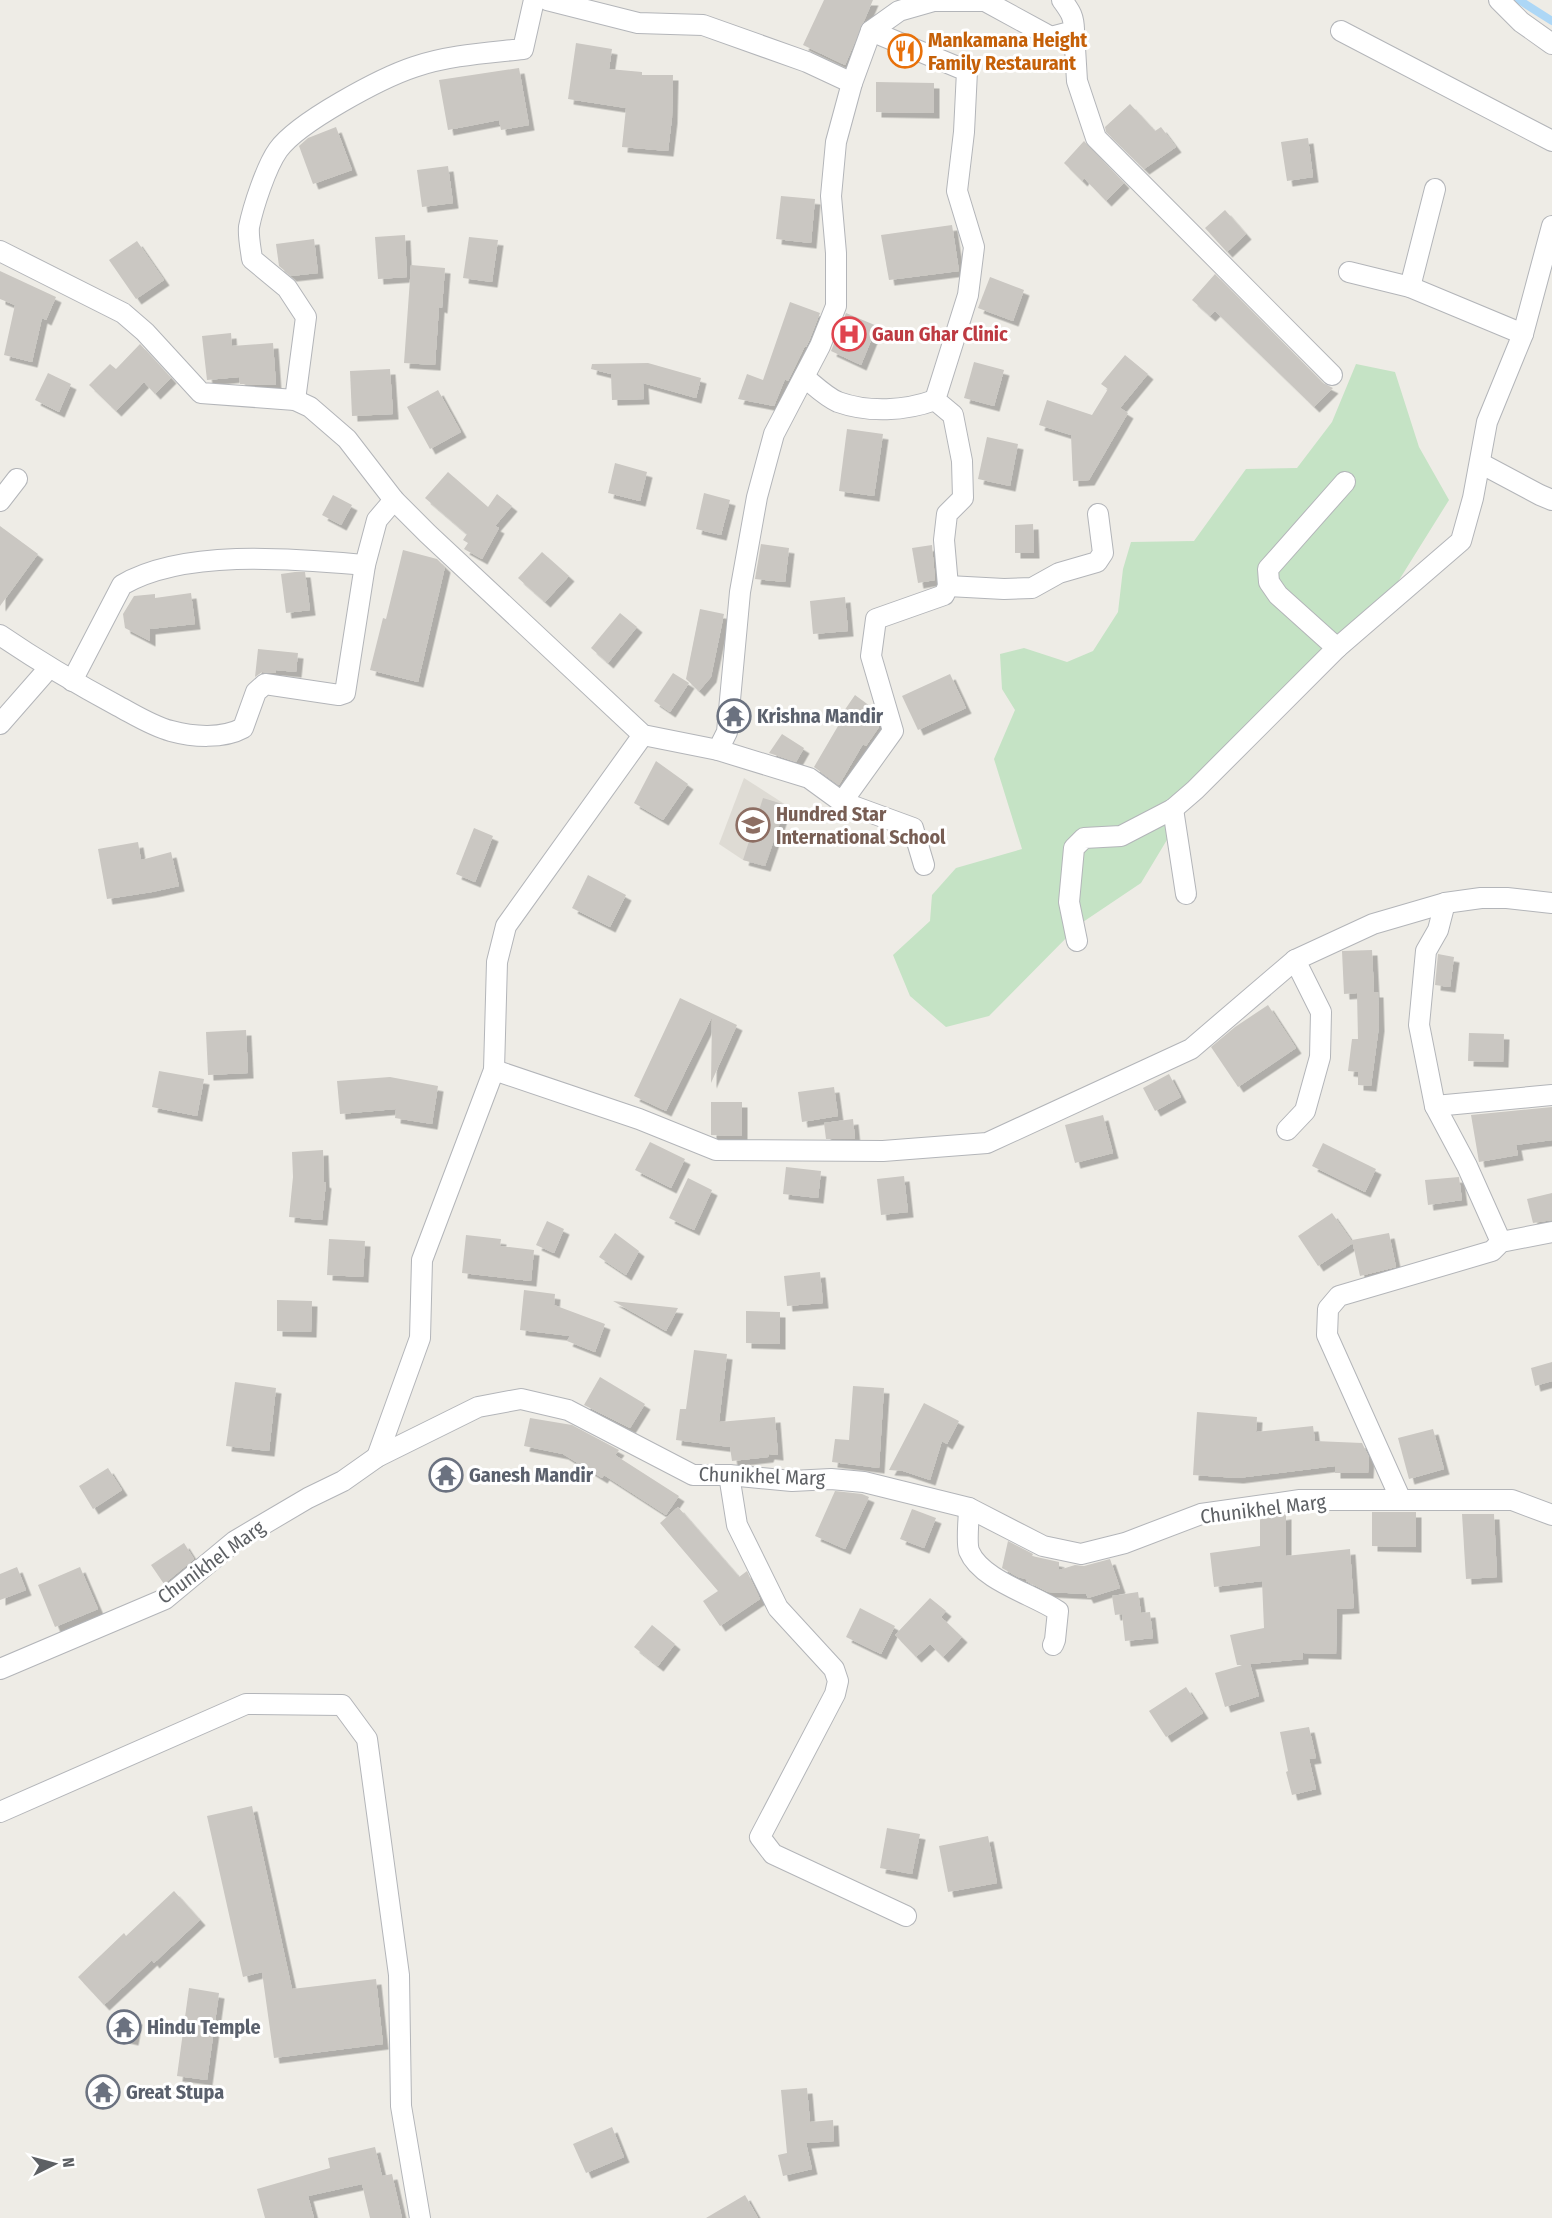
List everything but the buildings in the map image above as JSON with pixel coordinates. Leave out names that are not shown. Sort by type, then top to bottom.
[{"type":"street","points":[[295,400],[306,317],[287,288],[252,259],[249,230],[261,186],[278,150],[295,133],[364,89],[415,67],[468,55],[523,49],[534,0]]},
{"type":"street","points":[[547,0],[638,23],[703,25],[807,62],[852,83]]},
{"type":"street","points":[[1062,0],[1072,11],[1074,18],[1077,81],[1096,138],[1332,375]]},
{"type":"street","points":[[1499,0],[1521,22],[1552,44]]},
{"type":"street","points":[[718,750],[727,732],[740,592],[757,497],[774,434],[820,346],[836,306],[836,252],[831,196],[837,142],[852,83],[871,31],[894,6],[934,1],[985,1],[1051,37],[1074,31]]},
{"type":"street","points":[[871,31],[967,71],[964,132],[957,191],[974,247],[968,295],[935,400]]},
{"type":"street","points":[[1341,31],[1552,141]]},
{"type":"street","points":[[1410,287],[1435,189]]},
{"type":"street","points":[[1077,941],[1069,902],[1074,848],[1084,838],[1120,836],[1173,809],[1195,790],[1336,648],[1461,541],[1473,498],[1487,422],[1523,334],[1552,226]]},
{"type":"street","points":[[0,251],[123,313],[145,332],[201,393],[295,400],[310,406],[347,439],[394,500],[644,735],[718,750],[808,778],[842,802],[913,828],[924,866]]},
{"type":"street","points":[[1349,272],[1410,287],[1523,334]]},
{"type":"street","points":[[804,377],[837,401],[875,410],[916,407],[935,400]]},
{"type":"street","points":[[842,802],[893,731],[871,656],[876,619],[944,595],[948,586],[944,540],[947,514],[963,498],[962,461],[953,415],[935,400]]},
{"type":"street","points":[[1480,463],[1552,500]]},
{"type":"street","points":[[0,501],[17,479]]},
{"type":"street","points":[[1336,648],[1278,595],[1269,582],[1268,569],[1345,482]]},
{"type":"street","points":[[0,635],[49,668],[159,727],[182,734],[227,735],[243,728],[256,692],[265,684],[339,695],[345,693],[365,566],[377,520],[394,500]]},
{"type":"street","points":[[948,586],[1032,588],[1059,573],[1097,562],[1102,553],[1098,514]]},
{"type":"street","points":[[72,681],[122,585],[137,576],[203,561],[300,559],[365,566]]},
{"type":"street","points":[[0,724],[49,668]]},
{"type":"street","points":[[377,1457],[420,1338],[422,1260],[494,1070],[497,962],[506,926],[644,735]]},
{"type":"street","points":[[1173,809],[1186,894]]},
{"type":"street","points":[[494,1070],[639,1119],[716,1150],[882,1151],[987,1143],[1191,1049],[1295,960],[1373,924],[1445,903],[1507,898],[1552,903]]},
{"type":"street","points":[[1445,903],[1438,930],[1426,951],[1419,1025],[1435,1106],[1467,1166],[1501,1242]]},
{"type":"street","points":[[1287,1130],[1305,1111],[1320,1057],[1321,1012],[1295,960]]},
{"type":"street","points":[[1435,1106],[1552,1095]]},
{"type":"street","points":[[1401,1500],[1327,1335],[1328,1309],[1340,1296],[1492,1251],[1501,1242],[1552,1232]]},
{"type":"street","name":"Chunikhel Marg","points":[[0,1670],[165,1599],[235,1541],[308,1498],[344,1480],[377,1457],[478,1407],[521,1399],[568,1410],[693,1475],[729,1475],[792,1481],[831,1479],[864,1482],[969,1508],[1043,1546],[1081,1554],[1125,1543],[1201,1514],[1300,1500],[1512,1500],[1552,1515]]},
{"type":"street","points":[[729,1475],[737,1525],[778,1608],[834,1669],[838,1681],[835,1694],[760,1837],[772,1854],[906,1916]]},
{"type":"street","points":[[969,1508],[969,1550],[989,1575],[1041,1600],[1058,1611],[1053,1645]]},
{"type":"street","points":[[0,1812],[246,1704],[342,1705],[367,1739],[399,1975],[401,2106],[420,2218]]},
{"type":"shaded area","name":"Hundred Star International School","points":[[744,778],[786,805],[765,866],[743,860],[719,844]]},
{"type":"green space","points":[[1356,364],[1395,372],[1419,447],[1449,500],[1371,625],[1194,795],[1141,883],[1080,924],[989,1016],[946,1027],[910,996],[893,955],[930,921],[932,895],[956,868],[1022,849],[994,759],[1015,710],[1002,689],[1000,654],[1024,648],[1067,662],[1093,651],[1118,612],[1123,569],[1131,542],[1194,541],[1246,469],[1297,468],[1332,422]]},
{"type":"waterway","points":[[1519,0],[1552,21]]},
{"type":"place","name":"Mankamana Height Family Restaurant","points":[[905,51]]},
{"type":"place","name":"Gaun Ghar Clinic","points":[[849,334]]},
{"type":"place","name":"Krishna Mandir","points":[[734,716]]},
{"type":"place","name":"Hundred Star International School","points":[[753,825]]},
{"type":"place","name":"Ganesh Mandir","points":[[446,1475]]},
{"type":"place","name":"Hindu Temple","points":[[124,2027]]},
{"type":"place","name":"Great Stupa","points":[[103,2092]]}]
